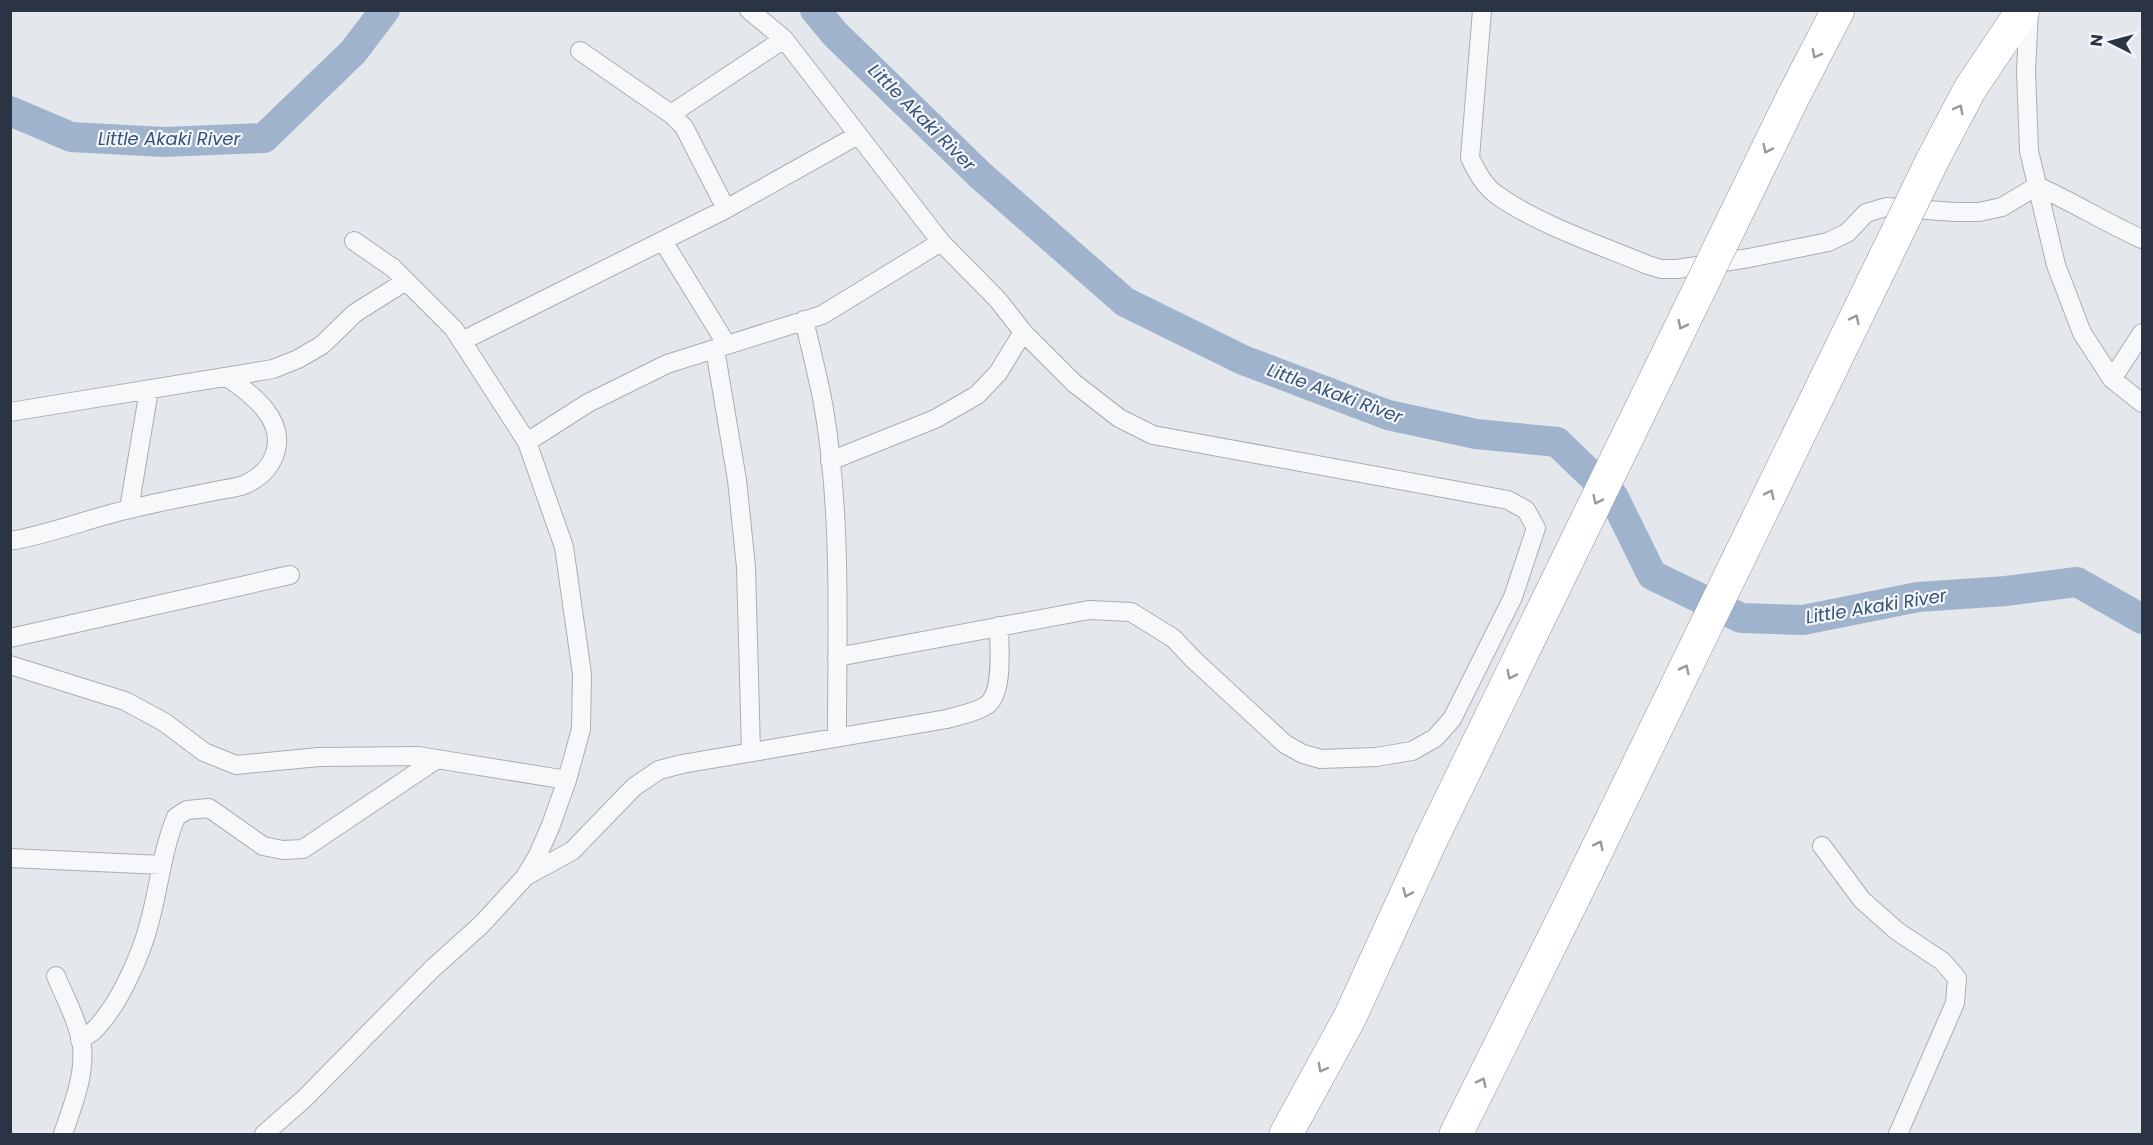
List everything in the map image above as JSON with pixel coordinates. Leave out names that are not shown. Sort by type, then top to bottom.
[{"type":"highway","points":[[1286,1134],[1350,1017],[1431,840],[1793,97],[1838,10]]},
{"type":"highway","points":[[1456,1134],[1574,897],[1932,161],[1970,88],[2023,10]]},
{"type":"street","points":[[749,10],[784,39],[941,242],[998,300],[1023,332],[1074,383],[1119,418],[1153,435],[1508,500],[1527,510],[1536,528],[1513,597],[1452,719],[1435,738],[1412,751],[1376,757],[1321,759],[1303,754],[1285,744],[1173,638],[1131,612],[1089,610],[837,657]]},
{"type":"street","points":[[1482,10],[1470,158],[1480,179],[1496,195],[1539,219],[1648,265],[1661,269],[1677,269],[1749,258],[1828,242],[1847,233],[1866,213],[1886,207],[1979,212],[2002,207],[2037,186]]},
{"type":"street","points":[[2029,10],[2026,71],[2029,151],[2056,265],[2082,333],[2112,379],[2142,403]]},
{"type":"street","points":[[670,114],[784,39]]},
{"type":"street","points":[[580,51],[670,114],[684,127],[726,209]]},
{"type":"street","points":[[462,341],[726,209],[858,135]]},
{"type":"street","points":[[2037,186],[2074,202],[2101,220],[2142,239]]},
{"type":"street","points":[[264,1134],[304,1099],[431,970],[482,924],[525,876],[537,857],[567,780],[581,729],[582,674],[564,547],[527,441],[454,329],[393,268],[354,241]]},
{"type":"street","points":[[663,241],[721,347],[746,567],[751,752]]},
{"type":"street","points":[[527,441],[588,403],[668,364],[822,315],[941,242]]},
{"type":"street","points":[[10,412],[273,369],[298,359],[322,345],[355,313],[406,281]]},
{"type":"street","points":[[804,320],[824,409],[834,503],[837,737]]},
{"type":"street","points":[[830,461],[935,419],[977,395],[998,373],[1023,332]]},
{"type":"street","points":[[2112,379],[2142,333]]},
{"type":"street","points":[[10,541],[129,509],[245,484],[262,474],[272,463],[278,447],[276,426],[269,414],[245,389],[227,376]]},
{"type":"street","points":[[129,509],[148,390]]},
{"type":"street","points":[[10,638],[290,575]]},
{"type":"street","points":[[525,876],[573,851],[634,787],[659,771],[682,764],[946,719],[975,712],[990,703],[996,691],[999,674],[999,626]]},
{"type":"street","points":[[10,665],[125,700],[164,722],[204,752],[236,765],[319,756],[418,756],[567,780]]},
{"type":"street","points":[[80,1040],[98,1027],[113,1006],[132,968],[149,925],[162,865],[176,817],[187,810],[209,808],[263,846],[283,850],[303,849],[437,759]]},
{"type":"street","points":[[1822,846],[1862,900],[1897,931],[1942,961],[1957,978],[1955,1003],[1898,1134]]},
{"type":"street","points":[[10,858],[162,865]]},
{"type":"street","points":[[56,976],[80,1040],[82,1067],[63,1134]]},
{"type":"waterway","name":"Little Akaki River","points":[[10,111],[71,137],[164,142],[264,138],[353,52],[385,10]]},
{"type":"waterway","name":"Little Akaki River","points":[[815,10],[835,34],[980,175],[1125,302],[1243,360],[1388,415],[1476,434],[1557,442],[1613,496],[1652,575],[1741,618],[1803,620],[1918,597],[2006,591],[2077,582],[2142,619]]}]
